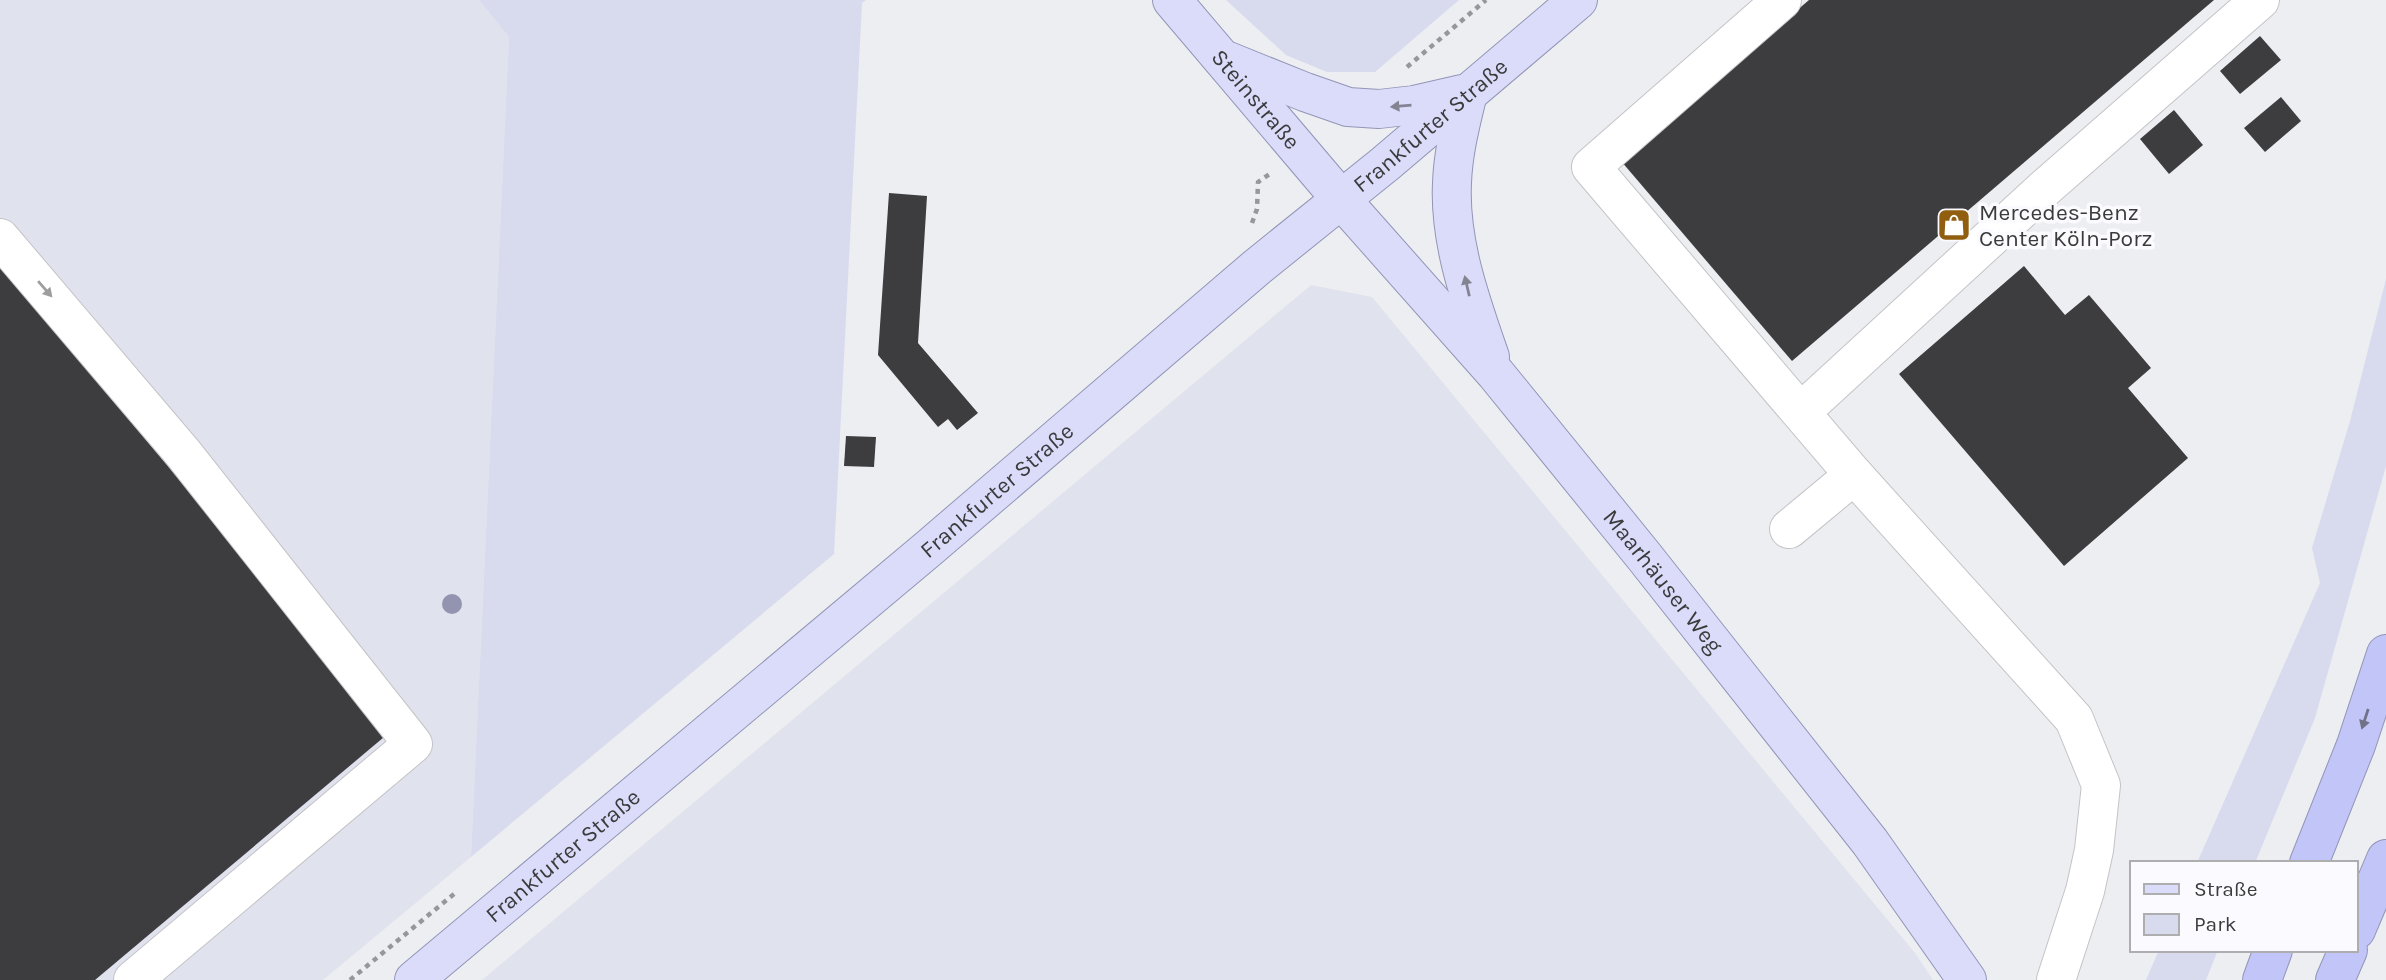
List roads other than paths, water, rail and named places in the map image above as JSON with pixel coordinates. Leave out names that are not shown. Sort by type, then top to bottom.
[{"type":"highway","points":[[2310,861],[2356,745],[2386,654]]},
{"type":"highway","points":[[2358,925],[2386,859]]},
{"type":"highway","points":[[2262,980],[2272,952]]},
{"type":"highway","points":[[2335,980],[2347,952]]},
{"type":"main road","name":"Steinstraße","points":[[1172,0],[1340,198]]},
{"type":"main road","name":"Frankfurter Straße","points":[[414,980],[918,558],[1220,298],[1385,164],[1578,0]]},
{"type":"main road","points":[[1222,58],[1348,107],[1414,105],[1468,93],[1457,137],[1452,184],[1455,225],[1468,294],[1496,374]]},
{"type":"main road","name":"Maarhäuser Weg","points":[[1340,198],[1496,374],[1643,555],[1870,842],[1967,980]]},
{"type":"lane","points":[[1782,0],[1591,167],[1854,475],[2074,719],[2101,785],[2092,860],[2085,891],[2056,980]]},
{"type":"lane","points":[[1801,412],[2046,187],[2260,0]]},
{"type":"lane","points":[[0,238],[184,453],[413,744],[133,980]]},
{"type":"lane","points":[[1789,529],[1854,475]]},
{"type":"place","name":"Mercedes-Benz Center Köln-Porz","points":[[1954,225]]}]
